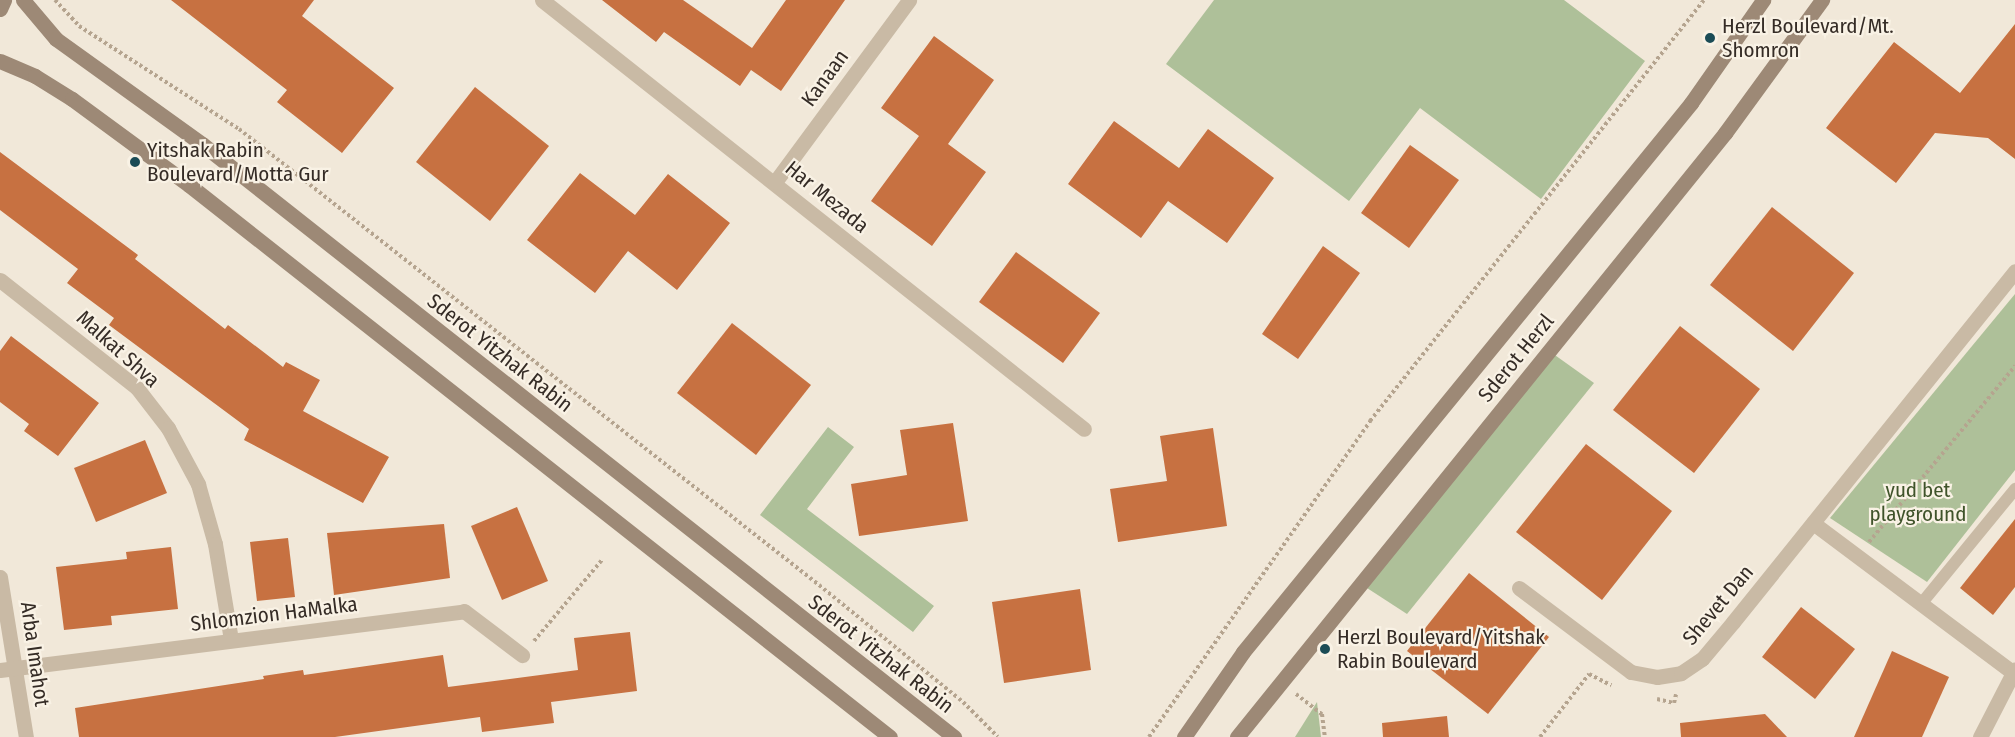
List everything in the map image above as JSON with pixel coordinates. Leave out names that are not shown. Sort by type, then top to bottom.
[{"type":"main road","points":[[0,9],[4,0]]},
{"type":"main road","name":"Sderot Yitzhak Rabin","points":[[23,0],[72,51],[202,144],[954,737]]},
{"type":"main road","name":"Sderot Herzl","points":[[1184,737],[1243,652],[1691,103],[1763,0]]},
{"type":"main road","name":"Sderot Herzl","points":[[1237,737],[1725,133],[1822,0]]},
{"type":"main road","points":[[0,61],[35,76],[72,99],[189,185],[890,737]]},
{"type":"street","name":"Har Mezada","points":[[542,0],[775,182],[1084,429]]},
{"type":"street","name":"Kanaan","points":[[775,182],[909,0]]},
{"type":"street","name":"Shevet Dan","points":[[1519,588],[1630,672],[1657,677],[1681,673],[1702,659],[2015,271]]},
{"type":"street","name":"Malkat Shva","points":[[0,280],[137,388],[168,428],[198,484],[215,544],[231,640]]},
{"type":"street","points":[[1813,523],[2013,670],[1980,737]]},
{"type":"street","name":"Arba Imahot","points":[[0,577],[17,668],[26,737]]},
{"type":"street","name":"Shlomzion HaMalka","points":[[0,670],[464,611],[522,655]]},
{"type":"lane","points":[[1921,604],[2015,489]]},
{"type":"path","points":[[55,0],[79,26],[239,129],[828,593],[963,702],[998,737]]},
{"type":"path","points":[[1149,737],[1370,422],[1704,0]]},
{"type":"path","points":[[1857,556],[2015,366]]},
{"type":"path","points":[[522,655],[602,560]]},
{"type":"path","points":[[1645,697],[1674,702],[1681,673]]},
{"type":"path","points":[[1540,737],[1589,674],[1616,688]]},
{"type":"path","points":[[1282,682],[1322,714],[1325,737]]},
{"type":"green space","points":[[1214,0],[1564,0],[1645,61],[1541,199],[1420,108],[1349,201],[1166,64]]},
{"type":"green space","name":"yud bet playground","points":[[2015,294],[2015,470],[1927,582],[1830,518]]},
{"type":"green space","points":[[1552,353],[1594,383],[1407,614],[1367,588]]},
{"type":"green space","points":[[828,427],[854,447],[807,509],[934,606],[913,632],[760,515]]},
{"type":"green space","points":[[1317,702],[1321,737],[1295,737]]},
{"type":"building","points":[[171,0],[314,0],[302,16],[394,88],[342,153],[277,102],[287,90]]},
{"type":"building","points":[[602,0],[683,0],[752,48],[786,0],[845,0],[781,91],[751,70],[740,86],[664,32],[656,42]]},
{"type":"building","points":[[2015,24],[2015,159],[1988,138],[1935,133],[1896,183],[1826,128],[1894,42],[1960,93]]},
{"type":"building","points":[[934,36],[994,80],[948,144],[986,172],[932,246],[871,201],[919,136],[881,108]]},
{"type":"building","points":[[475,87],[549,146],[490,221],[416,162]]},
{"type":"building","points":[[1114,121],[1179,168],[1208,129],[1274,178],[1227,243],[1168,201],[1141,238],[1068,184]]},
{"type":"building","points":[[1410,145],[1459,180],[1409,248],[1361,213]]},
{"type":"building","points":[[0,152],[138,255],[135,259],[225,329],[228,325],[283,367],[286,362],[320,380],[303,411],[389,457],[363,503],[244,440],[249,429],[109,325],[114,318],[67,283],[78,269],[0,210]]},
{"type":"building","points":[[580,173],[635,215],[668,174],[730,223],[677,290],[628,251],[595,293],[527,240]]},
{"type":"building","points":[[1772,207],[1854,273],[1793,351],[1710,285]]},
{"type":"building","points":[[1323,246],[1360,273],[1298,359],[1262,334]]},
{"type":"building","points":[[1016,252],[1100,313],[1063,363],[979,302]]},
{"type":"building","points":[[732,323],[811,385],[756,455],[677,393]]},
{"type":"building","points":[[1680,326],[1760,389],[1694,473],[1613,410]]},
{"type":"building","points":[[11,336],[99,403],[58,456],[24,431],[29,424],[0,402],[0,351]]},
{"type":"building","points":[[953,423],[968,521],[859,536],[851,484],[907,475],[900,430]]},
{"type":"building","points":[[1213,428],[1227,526],[1118,542],[1110,489],[1167,481],[1160,436]]},
{"type":"building","points":[[145,440],[167,493],[96,522],[74,468]]},
{"type":"building","points":[[1586,444],[1672,511],[1602,600],[1516,532]]},
{"type":"building","points":[[517,507],[548,581],[502,600],[471,526]]},
{"type":"building","points":[[2015,519],[2015,587],[1993,615],[1960,588]]},
{"type":"building","points":[[444,524],[450,578],[334,595],[327,533]]},
{"type":"building","points":[[288,538],[295,597],[257,601],[250,542]]},
{"type":"building","points":[[171,547],[178,609],[111,616],[112,625],[64,630],[56,567],[127,559],[126,552]]},
{"type":"building","points":[[1469,573],[1549,637],[1488,714],[1407,651]]},
{"type":"building","points":[[1080,589],[1091,670],[1004,683],[992,602]]},
{"type":"building","points":[[1801,607],[1855,649],[1815,699],[1762,657]]},
{"type":"building","points":[[630,632],[637,691],[551,702],[554,723],[482,732],[480,717],[335,737],[79,737],[75,708],[264,679],[263,676],[303,670],[304,675],[443,655],[448,687],[578,670],[574,638]]},
{"type":"building","points":[[1892,651],[1949,677],[1922,737],[1854,737]]},
{"type":"building","points":[[1765,714],[1787,737],[1681,737],[1680,723]]},
{"type":"building","points":[[1447,716],[1449,737],[1383,737],[1382,723]]},
{"type":"place","name":"Herzl Boulevard/Mt. Shomron","points":[[1710,38]]},
{"type":"place","name":"Yitshak Rabin Boulevard/Motta Gur","points":[[135,162]]},
{"type":"place","name":"Herzl Boulevard/Yitshak Rabin Boulevard","points":[[1325,649]]}]
